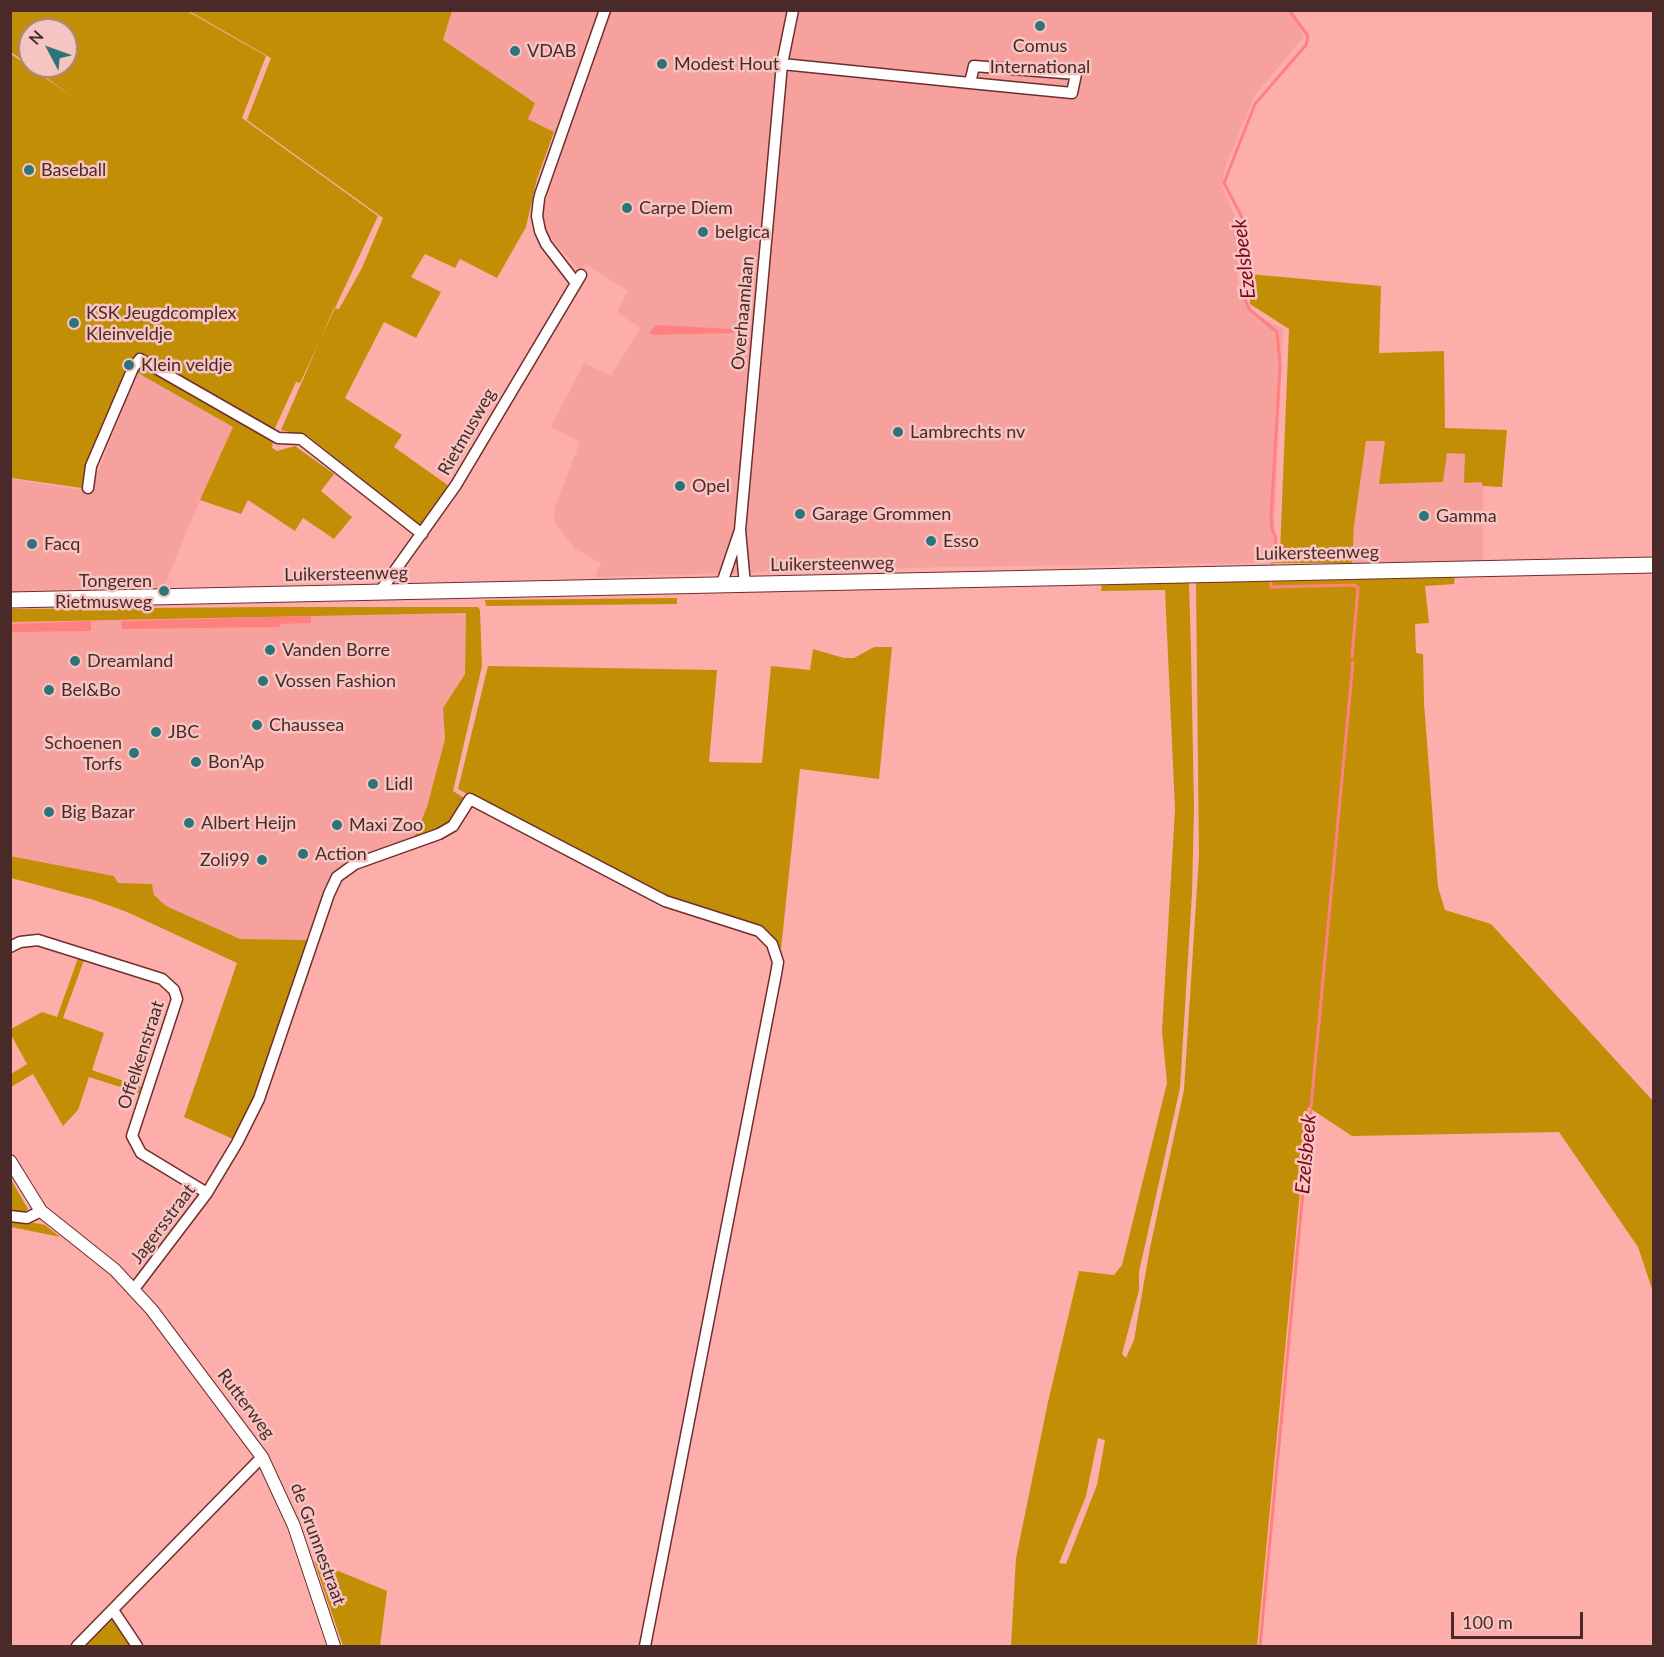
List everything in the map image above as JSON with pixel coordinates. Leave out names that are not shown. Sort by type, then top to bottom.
[{"type":"main road","name":"Luikersteenweg","points":[[10,600],[1653,565]]},
{"type":"street","name":"Rietmusweg","points":[[379,593],[388,576],[422,534],[456,485],[578,279],[540,231],[537,216],[540,197],[604,10]]},
{"type":"street","name":"Overhaamlaan","points":[[745,585],[740,530],[782,64],[793,10]]},
{"type":"street","points":[[782,64],[970,83],[1072,93],[1076,74],[974,66],[970,83]]},
{"type":"street","points":[[88,488],[92,466],[133,368],[140,359],[278,438],[300,439],[422,534]]},
{"type":"street","name":"Overhaamlaan","points":[[722,586],[740,530]]},
{"type":"street","name":"Jagersstraat","points":[[134,1289],[217,1177],[259,1099],[328,894],[338,878],[355,864],[439,834],[453,826],[470,799],[665,901],[759,931],[776,953],[776,974],[645,1647]]},
{"type":"street","name":"Offelkenstraat","points":[[10,947],[20,942],[38,939],[162,979],[174,990],[177,999],[132,1136],[141,1153],[207,1192]]},
{"type":"street","name":"Rutterweg","points":[[10,1161],[41,1211],[115,1270],[134,1289],[262,1456],[77,1647]]},
{"type":"street","points":[[10,1216],[27,1218],[41,1211]]},
{"type":"street","name":"de Grunnestraat","points":[[262,1456],[294,1526],[334,1647]]},
{"type":"street","points":[[113,1610],[136,1647]]},
{"type":"shaded area","points":[[452,10],[1293,11],[1304,37],[1255,95],[1226,165],[1222,186],[1240,227],[1237,291],[1250,311],[1283,329],[1273,563],[949,567],[595,577],[601,563],[575,549],[554,522],[555,506],[580,442],[551,427],[584,363],[611,376],[640,328],[617,312],[628,291],[586,264],[580,271],[549,236],[541,217],[566,138],[528,119],[534,103],[443,40]]},
{"type":"shaded area","points":[[10,11],[187,11],[266,56],[242,118],[378,216],[300,383],[296,382],[275,428],[272,448],[277,451],[295,446],[334,474],[321,491],[352,517],[334,539],[303,518],[295,531],[248,500],[241,514],[200,500],[233,427],[131,369],[82,488],[11,478],[11,54],[18,59],[18,78],[45,78],[77,100],[47,78],[78,78],[78,18],[18,18],[18,57],[11,52]]},
{"type":"shaded area","points":[[189,11],[452,11],[443,40],[535,103],[528,119],[554,132],[537,179],[526,227],[497,278],[460,259],[455,268],[425,254],[411,277],[441,292],[416,338],[384,322],[345,398],[402,435],[394,447],[449,486],[420,526],[308,436],[281,430],[334,308],[339,309],[362,268],[383,218],[247,120],[271,58]]},
{"type":"shaded area","points":[[1249,274],[1381,286],[1379,353],[1444,351],[1445,428],[1507,430],[1502,487],[1483,486],[1481,482],[1464,483],[1465,454],[1447,453],[1443,482],[1379,484],[1385,441],[1366,441],[1354,526],[1352,563],[1273,563],[1274,552],[1280,553],[1289,329],[1250,304]]},
{"type":"shaded area","points":[[656,325],[733,329],[735,331],[733,333],[652,335],[650,332]]},
{"type":"shaded area","points":[[137,370],[234,426],[164,587],[11,591],[10,479],[91,491]]},
{"type":"shaded area","points":[[1366,441],[1385,441],[1379,484],[1446,453],[1465,454],[1483,486],[1483,562],[1352,563],[1354,526]]},
{"type":"shaded area","points":[[1455,576],[1454,584],[1425,586],[1429,623],[1415,624],[1416,653],[1423,654],[1424,703],[1438,887],[1445,910],[1491,924],[1653,1101],[1653,1292],[1638,1247],[1559,1132],[1352,1136],[1308,1107],[1257,1646],[1011,1646],[1016,1558],[1048,1402],[1079,1271],[1114,1275],[1122,1265],[1167,1083],[1162,1031],[1175,809],[1165,590],[1101,591],[1102,583],[1189,582],[1194,808],[1192,893],[1180,1088],[1139,1272],[1139,1290],[1122,1354],[1126,1358],[1134,1340],[1150,1248],[1184,1090],[1199,856],[1196,582]],"holes":[[[1098,1438],[1105,1440],[1097,1485],[1066,1564],[1059,1563],[1086,1496]]]},
{"type":"shaded area","points":[[677,598],[677,604],[486,606],[485,600]]},
{"type":"shaded area","points":[[478,607],[482,666],[453,791],[466,799],[451,823],[414,838],[427,807],[445,739],[443,708],[465,674],[466,613],[11,622],[10,609]]},
{"type":"shaded area","points":[[467,613],[465,674],[443,708],[445,739],[427,807],[414,838],[344,868],[311,940],[240,939],[166,906],[154,895],[152,884],[118,883],[114,876],[11,856],[10,622]]},
{"type":"shaded area","points":[[311,616],[311,623],[280,624],[279,627],[122,629],[121,621]]},
{"type":"shaded area","points":[[91,621],[91,631],[11,632],[11,624]]},
{"type":"shaded area","points":[[874,647],[892,647],[879,779],[800,769],[781,949],[771,937],[665,899],[458,789],[488,666],[717,670],[709,762],[762,763],[771,666],[810,670],[813,649],[844,658],[854,658]]},
{"type":"shaded area","points":[[10,856],[114,876],[118,883],[152,884],[154,895],[166,906],[240,939],[311,940],[256,1101],[235,1140],[184,1117],[237,963],[127,912],[94,900],[11,878]]},
{"type":"shaded area","points":[[78,958],[84,960],[63,1018],[104,1033],[92,1070],[141,1087],[139,1093],[89,1077],[78,1110],[63,1126],[33,1074],[11,1087],[11,1074],[27,1064],[11,1035],[11,1029],[42,1012],[57,1017]]},
{"type":"shaded area","points":[[10,1178],[28,1209],[24,1213],[11,1212]]},
{"type":"shaded area","points":[[10,1218],[45,1225],[60,1237],[11,1227]]},
{"type":"shaded area","points":[[314,1561],[387,1591],[380,1646],[343,1646]]},
{"type":"shaded area","points":[[110,1618],[113,1618],[133,1646],[82,1646]]},
{"type":"waterway","name":"Ezelsbeek","points":[[1272,564],[1276,538],[1271,518],[1280,366],[1277,332],[1250,310],[1245,300],[1244,221],[1224,183],[1255,104],[1306,45],[1308,36],[1289,10]]},
{"type":"waterway","name":"Ezelsbeek","points":[[1271,583],[1271,587],[1355,585],[1358,588],[1352,657]]},
{"type":"waterway","name":"Ezelsbeek","points":[[1260,1646],[1353,662]]},
{"type":"place","name":"Comus International","points":[[1040,26]]},
{"type":"place","name":"VDAB","points":[[515,51]]},
{"type":"place","name":"Modest Hout","points":[[662,64]]},
{"type":"place","name":"Baseball","points":[[29,170]]},
{"type":"place","name":"Carpe Diem","points":[[627,208]]},
{"type":"place","name":"belgica","points":[[703,232]]},
{"type":"place","name":"KSK Jeugdcomplex Kleinveldje","points":[[74,323]]},
{"type":"place","name":"Klein veldje","points":[[129,365]]},
{"type":"place","name":"Lambrechts nv","points":[[898,432]]},
{"type":"place","name":"Opel","points":[[680,486]]},
{"type":"place","name":"Garage Grommen","points":[[800,514]]},
{"type":"place","name":"Gamma","points":[[1424,516]]},
{"type":"place","name":"Esso","points":[[931,541]]},
{"type":"place","name":"Facq","points":[[32,544]]},
{"type":"place","name":"Tongeren Rietmusweg","points":[[164,591]]},
{"type":"place","name":"Vanden Borre","points":[[270,650]]},
{"type":"place","name":"Dreamland","points":[[75,661]]},
{"type":"place","name":"Vossen Fashion","points":[[263,681]]},
{"type":"place","name":"Bel&Bo","points":[[49,690]]},
{"type":"place","name":"Chaussea","points":[[257,725]]},
{"type":"place","name":"JBC","points":[[156,732]]},
{"type":"place","name":"Schoenen Torfs","points":[[134,753]]},
{"type":"place","name":"Bon’Ap","points":[[196,762]]},
{"type":"place","name":"Lidl","points":[[373,784]]},
{"type":"place","name":"Big Bazar","points":[[49,812]]},
{"type":"place","name":"Albert Heijn","points":[[189,823]]},
{"type":"place","name":"Maxi Zoo","points":[[337,825]]},
{"type":"place","name":"Action","points":[[303,854]]},
{"type":"place","name":"Zoli99","points":[[262,860]]}]
